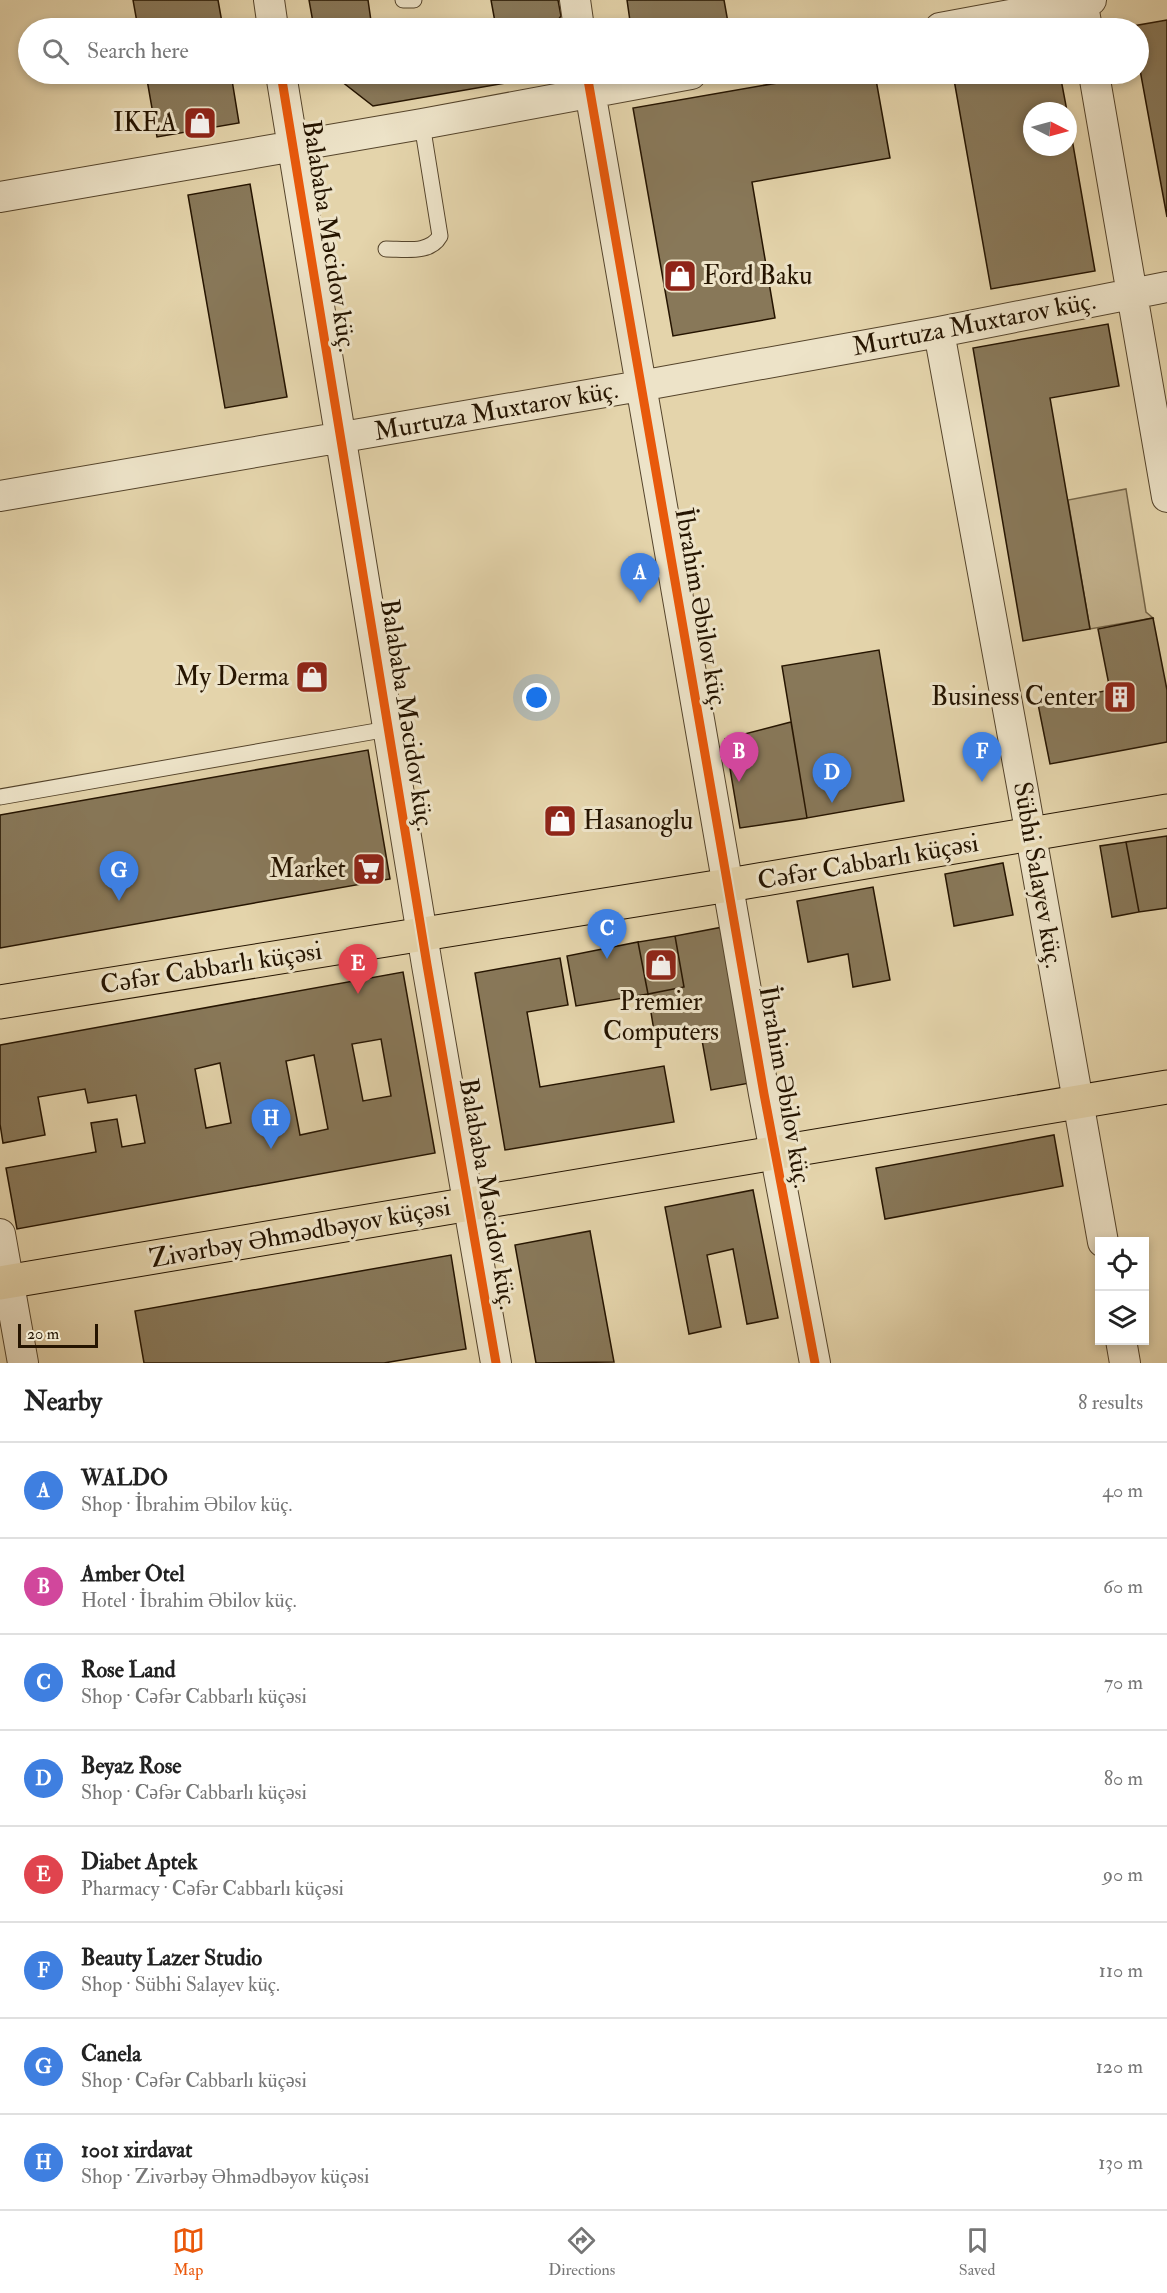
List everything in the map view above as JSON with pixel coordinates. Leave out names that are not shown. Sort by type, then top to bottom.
[{"type":"main road","name":"Cəfər Cabbarlı küçəsi","points":[[0,1002],[729,885],[1167,811]]},
{"type":"main road","name":"Zivərbəy Əhmədbəyov küçəsi","points":[[5,1283],[1167,1087]]},
{"type":"street","points":[[269,0],[272,18]]},
{"type":"street","points":[[574,0],[577,18]]},
{"type":"street","points":[[1012,18],[1085,8]]},
{"type":"street","name":"Balababa Məcidov küç.","points":[[283,84],[422,935],[496,1363]]},
{"type":"street","points":[[0,197],[422,124],[581,84]]},
{"type":"street","name":"İbrahim Əbilov küç.","points":[[589,84],[775,1153],[815,1363]]},
{"type":"street","points":[[1096,84],[1131,294],[1159,411],[1167,497]]},
{"type":"street","name":"Murtuza Muxtarov küç.","points":[[0,496],[640,386],[939,332],[1167,287]]},
{"type":"street","name":"Sübhi Salayev küç.","points":[[939,332],[1102,1237]]},
{"type":"street","points":[[0,1234],[5,1283],[23,1363]]},
{"type":"street","points":[[1122,1345],[1125,1363]]},
{"type":"lane","points":[[403,0],[414,0]]},
{"type":"lane","points":[[386,249],[428,248],[436,243],[440,236],[422,124]]},
{"type":"lane","points":[[0,797],[388,729]]},
{"type":"shaded area","points":[[1126,489],[1146,612],[1153,618],[1090,629],[1068,500]]},
{"type":"building","points":[[133,0],[218,0],[221,18],[136,18]]},
{"type":"building","points":[[309,0],[368,0],[371,18],[312,18]]},
{"type":"building","points":[[491,0],[558,0],[561,16],[560,18],[494,18]]},
{"type":"building","points":[[627,0],[724,0],[727,18],[630,18]]},
{"type":"building","points":[[1167,20],[1167,217],[1143,84],[1149,84],[1149,23]]},
{"type":"building","points":[[148,84],[233,84],[239,123],[157,137]]},
{"type":"building","points":[[345,84],[500,84],[373,106]]},
{"type":"building","points":[[771,84],[877,84],[890,158],[752,182],[775,318],[673,336],[633,108]]},
{"type":"building","points":[[955,84],[1062,84],[1065,102],[1023,102],[1023,156],[1075,156],[1095,271],[991,289]]},
{"type":"building","points":[[250,184],[287,397],[225,408],[188,195]]},
{"type":"building","points":[[1108,324],[1119,386],[1050,398],[1090,629],[1023,641],[973,348]]},
{"type":"building","name":"Business Center","points":[[1153,618],[1167,690],[1167,742],[1050,764],[1038,704],[1110,690],[1098,629]]},
{"type":"building","points":[[879,650],[904,801],[807,818],[782,666]]},
{"type":"building","points":[[791,722],[807,818],[740,828],[725,739]]},
{"type":"building","points":[[368,750],[390,879],[0,948],[0,815]]},
{"type":"building","points":[[1167,836],[1167,908],[1139,912],[1126,842]]},
{"type":"building","points":[[1126,842],[1139,912],[1112,917],[1100,846]]},
{"type":"building","points":[[1003,863],[1013,915],[954,926],[945,874]]},
{"type":"building","points":[[873,887],[890,980],[853,987],[848,954],[808,962],[797,901]]},
{"type":"building","points":[[723,927],[750,1083],[711,1090],[700,1029],[655,1037],[648,994],[684,987],[675,936]]},
{"type":"building","name":"Premier Computers","points":[[675,936],[684,987],[648,994],[638,942]]},
{"type":"building","points":[[638,942],[648,994],[576,1006],[567,956]]},
{"type":"building","points":[[560,958],[568,1005],[527,1012],[540,1087],[664,1066],[674,1122],[505,1150],[475,973]]},
{"type":"building","points":[[403,972],[435,1153],[17,1229],[6,1168],[96,1152],[91,1123],[117,1119],[122,1147],[145,1143],[136,1095],[88,1103],[85,1089],[38,1097],[45,1135],[3,1143],[0,1124],[0,1045]],"holes":[[[381,1039],[391,1096],[363,1101],[352,1044]],[[314,1055],[328,1129],[300,1135],[286,1061]],[[220,1063],[231,1123],[206,1128],[195,1069]]]},
{"type":"building","points":[[1054,1135],[1063,1186],[885,1219],[876,1168]]},
{"type":"building","points":[[753,1190],[778,1318],[747,1324],[733,1249],[707,1255],[721,1327],[689,1334],[665,1207]]},
{"type":"building","points":[[590,1231],[614,1362],[536,1363],[515,1245]]},
{"type":"building","points":[[451,1255],[466,1349],[384,1363],[144,1363],[135,1311]]},
{"type":"cycle path","points":[[283,84],[427,965],[496,1363]]},
{"type":"cycle path","points":[[589,84],[764,1094],[815,1363]]},
{"type":"place","name":"IKEA","points":[[200,123]]},
{"type":"place","name":"Ford Baku","points":[[680,276]]},
{"type":"place","name":"WALDO","points":[[640,603]]},
{"type":"place","name":"My Derma","points":[[312,677]]},
{"type":"place","name":"Business Center","points":[[1120,697]]},
{"type":"place","name":"Amber Otel","points":[[739,782]]},
{"type":"place","name":"Beauty Lazer Studio","points":[[982,782]]},
{"type":"place","name":"Beyaz Rose","points":[[832,803]]},
{"type":"place","name":"Hasanoglu","points":[[560,821]]},
{"type":"place","name":"Market","points":[[369,869]]},
{"type":"place","name":"Canela","points":[[119,901]]},
{"type":"place","name":"Rose Land","points":[[607,959]]},
{"type":"place","name":"Premier Computers","points":[[661,965]]},
{"type":"place","name":"Diabet Aptek","points":[[358,994]]},
{"type":"place","name":"1001 xirdavat","points":[[271,1149]]}]
